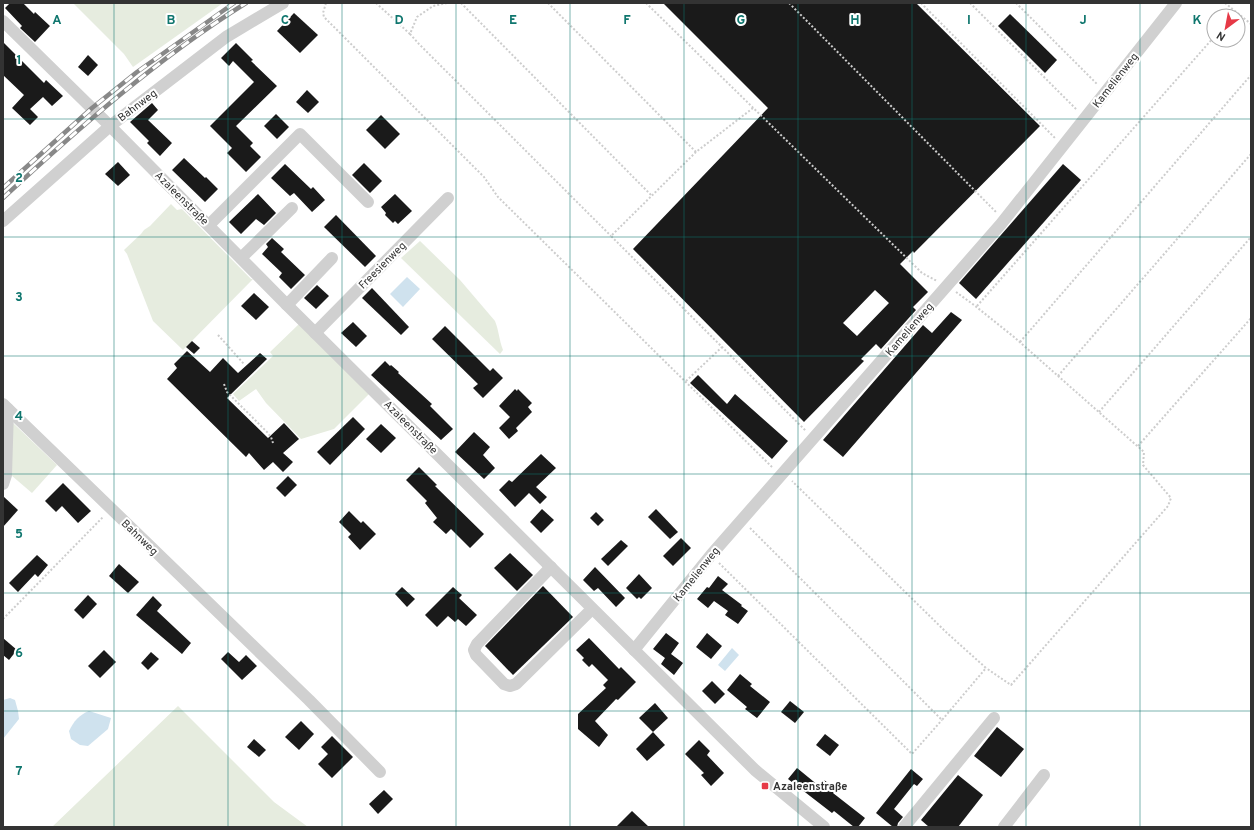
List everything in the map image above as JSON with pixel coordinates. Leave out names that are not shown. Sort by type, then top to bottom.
[{"type":"street","name":"Bahnweg","points":[[3,221],[110,126],[226,37],[283,3]]},
{"type":"street","name":"Kamelienweg","points":[[634,650],[742,520],[1004,220],[1176,3]]},
{"type":"street","name":"Azaleenstraße","points":[[3,21],[110,126],[592,609],[756,770],[824,827]]},
{"type":"street","points":[[209,225],[300,134],[368,202]]},
{"type":"street","name":"Freesienweg","points":[[315,333],[448,198]]},
{"type":"street","points":[[241,258],[292,208]]},
{"type":"street","points":[[287,305],[332,258]]},
{"type":"street","name":"Bahnweg","points":[[6,407],[278,670],[380,772]]},
{"type":"street","points":[[3,484],[6,475],[6,407]]},
{"type":"street","points":[[551,567],[477,644],[474,650],[476,655],[504,684],[510,686],[516,684],[592,609]]},
{"type":"street","points":[[904,827],[994,718]]},
{"type":"street","points":[[1004,827],[1044,776]]},
{"type":"path","points":[[326,3],[323,13],[324,17],[484,177],[498,197],[947,633],[986,668],[1011,686],[1168,506],[1171,498],[1143,465],[1144,452],[1138,446],[1020,342],[976,306],[946,286],[922,273],[646,3]]},
{"type":"path","points":[[376,3],[410,34],[814,438]]},
{"type":"path","points":[[410,34],[417,16],[433,6],[447,3]]},
{"type":"path","points":[[460,3],[652,196]]},
{"type":"path","points":[[548,3],[696,152]]},
{"type":"path","points":[[789,3],[1004,220]]},
{"type":"path","points":[[920,3],[1063,146]]},
{"type":"path","points":[[970,3],[1085,118]]},
{"type":"path","points":[[1016,3],[1105,92]]},
{"type":"path","points":[[976,306],[1206,46]]},
{"type":"path","points":[[1020,342],[1251,75]]},
{"type":"path","points":[[611,236],[696,152],[753,108]]},
{"type":"path","points":[[1058,376],[1251,154]]},
{"type":"path","points":[[1099,412],[1251,237]]},
{"type":"path","points":[[1138,446],[1251,318]]},
{"type":"path","points":[[218,335],[244,364]]},
{"type":"path","points":[[686,381],[722,347]]},
{"type":"path","points":[[224,384],[224,388],[227,392],[267,432],[273,443]]},
{"type":"path","points":[[3,619],[111,508]]},
{"type":"path","points":[[742,520],[942,720]]},
{"type":"path","points":[[712,555],[912,754],[986,668]]},
{"type":"shaded area","points":[[73,3],[223,3],[133,67],[124,54]]},
{"type":"shaded area","points":[[171,204],[177,210],[182,209],[251,279],[253,279],[183,350],[153,321],[127,254],[124,250]]},
{"type":"shaded area","points":[[420,241],[460,280],[495,321],[503,350],[500,354],[401,258]]},
{"type":"shaded area","points":[[299,324],[369,394],[334,429],[301,439],[266,403],[256,389],[239,401],[233,394],[273,356],[270,352]]},
{"type":"shaded area","points":[[13,423],[57,465],[32,493],[11,475]]},
{"type":"shaded area","points":[[178,706],[274,802],[308,827],[52,827]]},
{"type":"water","points":[[407,277],[420,289],[403,307],[390,294]]},
{"type":"water","points":[[732,648],[739,655],[725,671],[718,665]]},
{"type":"water","points":[[10,698],[15,700],[19,719],[3,739],[3,700]]},
{"type":"water","points":[[89,711],[111,718],[108,729],[88,746],[80,745],[71,739],[69,731],[82,714]]},
{"type":"building","points":[[10,3],[23,3],[34,14],[35,12],[50,26],[35,42],[20,28],[22,26],[5,8]]},
{"type":"building","points":[[663,3],[916,3],[1040,126],[914,253],[913,251],[900,264],[928,292],[913,307],[916,310],[881,349],[876,344],[861,359],[864,361],[804,422],[633,249],[768,108]],"holes":[[[875,290],[889,303],[857,336],[843,323]]]},
{"type":"building","points":[[294,13],[318,35],[300,53],[277,31]]},
{"type":"building","points":[[1010,14],[1057,60],[1045,73],[998,26]]},
{"type":"building","points":[[3,42],[44,83],[46,80],[63,96],[52,106],[43,97],[30,109],[38,117],[30,125],[12,108],[24,95],[3,75]]},
{"type":"building","points":[[236,43],[253,60],[251,61],[277,86],[236,126],[253,143],[250,146],[261,157],[246,172],[227,153],[232,148],[210,126],[254,82],[233,61],[229,66],[221,58]]},
{"type":"building","points":[[88,55],[98,65],[88,76],[78,67]]},
{"type":"building","points":[[307,90],[319,102],[308,113],[296,102]]},
{"type":"building","points":[[152,103],[158,110],[148,120],[172,143],[160,156],[147,143],[149,141],[130,122]]},
{"type":"building","points":[[276,114],[289,127],[277,139],[264,126]]},
{"type":"building","points":[[381,115],[400,134],[385,149],[366,130]]},
{"type":"building","points":[[184,158],[218,189],[205,202],[172,170]]},
{"type":"building","points":[[118,162],[130,175],[118,186],[105,174]]},
{"type":"building","points":[[364,163],[382,181],[370,193],[352,175]]},
{"type":"building","points":[[285,164],[311,189],[313,187],[325,200],[312,212],[294,193],[290,196],[271,178]]},
{"type":"building","points":[[1063,164],[1081,180],[976,299],[959,283]]},
{"type":"building","points":[[258,194],[276,213],[264,225],[256,219],[241,234],[229,222]]},
{"type":"building","points":[[395,194],[412,211],[398,224],[395,221],[393,223],[385,215],[386,213],[381,207]]},
{"type":"building","points":[[336,215],[376,256],[365,267],[324,227]]},
{"type":"building","points":[[272,238],[284,249],[281,252],[305,275],[291,289],[279,277],[282,273],[262,254],[268,247],[266,244]]},
{"type":"building","points":[[317,285],[329,296],[316,309],[304,298]]},
{"type":"building","points":[[372,288],[409,327],[401,335],[362,298]]},
{"type":"building","points":[[254,293],[269,307],[256,320],[241,306]]},
{"type":"building","points":[[951,312],[962,320],[843,457],[823,440],[923,325],[932,333]]},
{"type":"building","points":[[353,322],[367,336],[356,347],[341,333]]},
{"type":"building","points":[[445,326],[490,371],[493,368],[503,378],[483,398],[473,388],[478,384],[432,339]]},
{"type":"building","points":[[192,341],[200,348],[194,354],[186,347]]},
{"type":"building","points":[[187,351],[210,372],[223,358],[238,373],[260,353],[267,359],[227,398],[268,438],[284,423],[299,439],[283,453],[293,462],[283,472],[273,462],[264,470],[249,453],[246,457],[167,379],[177,368],[174,364]]},
{"type":"building","points":[[385,361],[399,372],[398,373],[432,404],[430,406],[453,429],[441,440],[371,375]]},
{"type":"building","points":[[698,375],[727,404],[735,394],[788,441],[772,459],[690,383]]},
{"type":"building","points":[[515,389],[517,391],[518,389],[532,403],[528,407],[532,412],[516,428],[518,431],[509,439],[499,428],[510,417],[499,406]]},
{"type":"building","points":[[353,417],[365,429],[330,465],[317,452]]},
{"type":"building","points":[[381,424],[396,438],[381,453],[366,439]]},
{"type":"building","points":[[474,432],[490,447],[483,455],[495,468],[484,479],[455,452]]},
{"type":"building","points":[[541,454],[556,468],[536,487],[547,497],[540,504],[529,493],[515,507],[499,490],[509,480],[512,482]]},
{"type":"building","points":[[419,467],[437,485],[435,486],[484,534],[470,548],[451,529],[446,534],[433,522],[437,518],[425,503],[427,501],[406,480]]},
{"type":"building","points":[[288,476],[297,485],[285,497],[276,488]]},
{"type":"building","points":[[63,483],[91,511],[78,523],[62,506],[56,512],[45,501]]},
{"type":"building","points":[[3,496],[18,510],[3,527]]},
{"type":"building","points":[[542,509],[554,520],[541,533],[530,522]]},
{"type":"building","points":[[656,509],[678,532],[670,539],[648,517]]},
{"type":"building","points":[[349,511],[361,523],[363,521],[376,534],[360,550],[348,537],[351,534],[339,522]]},
{"type":"building","points":[[596,512],[604,520],[598,526],[590,518]]},
{"type":"building","points":[[681,538],[691,548],[673,566],[663,556]]},
{"type":"building","points":[[621,540],[628,546],[608,566],[601,559]]},
{"type":"building","points":[[510,553],[533,575],[517,591],[494,568]]},
{"type":"building","points":[[37,555],[48,565],[38,577],[35,574],[18,592],[9,583]]},
{"type":"building","points":[[119,564],[139,582],[128,593],[109,576]]},
{"type":"building","points":[[595,567],[625,598],[616,607],[598,588],[594,591],[583,580]]},
{"type":"building","points":[[639,574],[652,588],[641,599],[639,597],[637,599],[626,588]]},
{"type":"building","points":[[718,576],[728,584],[722,590],[748,611],[738,624],[725,615],[728,611],[714,601],[708,608],[697,599],[707,587],[709,588]]},
{"type":"building","points":[[543,586],[573,617],[513,675],[485,646]]},
{"type":"building","points":[[402,587],[415,599],[407,607],[395,594]]},
{"type":"building","points":[[453,587],[462,595],[459,598],[477,615],[466,626],[458,619],[455,622],[448,616],[437,627],[425,615]]},
{"type":"building","points":[[88,595],[97,604],[83,619],[74,610]]},
{"type":"building","points":[[153,596],[162,605],[157,611],[191,643],[182,654],[136,615]]},
{"type":"building","points":[[666,633],[679,643],[671,654],[683,663],[674,675],[661,664],[665,658],[653,649]]},
{"type":"building","points":[[707,633],[722,646],[711,659],[696,647]]},
{"type":"building","points":[[3,638],[17,650],[9,660],[3,655]]},
{"type":"building","points":[[589,638],[619,669],[621,667],[636,682],[618,700],[616,699],[595,721],[608,735],[599,747],[578,729],[578,714],[606,688],[603,685],[608,680],[592,664],[589,667],[582,660],[584,658],[576,650]]},
{"type":"building","points":[[104,650],[116,662],[100,678],[88,666]]},
{"type":"building","points":[[151,652],[159,659],[148,670],[141,663]]},
{"type":"building","points":[[228,652],[239,662],[246,655],[257,666],[242,680],[221,659]]},
{"type":"building","points":[[740,674],[752,684],[750,686],[770,702],[757,718],[745,709],[747,707],[727,690]]},
{"type":"building","points":[[712,681],[725,694],[715,704],[702,691]]},
{"type":"building","points":[[790,701],[804,712],[795,723],[781,712]]},
{"type":"building","points":[[655,703],[668,718],[653,732],[639,718]]},
{"type":"building","points":[[301,721],[314,734],[299,750],[285,737]]},
{"type":"building","points":[[997,727],[1024,749],[1001,777],[974,756]]},
{"type":"building","points":[[653,732],[665,745],[647,761],[636,749]]},
{"type":"building","points":[[825,734],[839,745],[830,756],[816,745]]},
{"type":"building","points":[[332,736],[353,757],[332,778],[318,764],[328,754],[321,747]]},
{"type":"building","points":[[254,739],[266,750],[259,757],[247,747]]},
{"type":"building","points":[[699,740],[710,751],[707,755],[724,773],[711,786],[701,775],[704,773],[685,754]]},
{"type":"building","points":[[797,768],[819,786],[824,780],[836,789],[833,793],[865,818],[858,827],[854,827],[834,811],[832,813],[788,779]]},
{"type":"building","points":[[911,769],[923,779],[917,786],[914,784],[894,809],[903,817],[898,823],[897,827],[893,827],[876,813]]},
{"type":"building","points":[[958,775],[983,795],[958,827],[929,827],[921,820]]},
{"type":"building","points":[[384,790],[393,799],[378,814],[369,804]]},
{"type":"building","points":[[632,811],[649,827],[616,827]]},
{"type":"railway","points":[[3,188],[92,108],[137,72],[234,3]]},
{"type":"railway","points":[[3,198],[120,94],[213,24],[246,3]]},
{"type":"place","name":"Azaleenstraße","points":[[765,786]]}]
